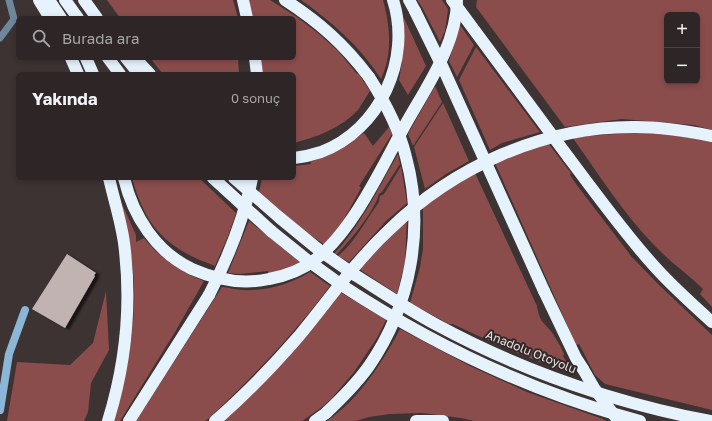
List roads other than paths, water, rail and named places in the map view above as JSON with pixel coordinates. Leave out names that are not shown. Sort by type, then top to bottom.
[{"type":"highway","points":[[39,0],[49,16]]},
{"type":"highway","points":[[49,0],[61,16]]},
{"type":"highway","points":[[65,0],[77,16]]},
{"type":"highway","points":[[84,0],[96,16]]},
{"type":"highway","points":[[243,0],[247,16]]},
{"type":"highway","points":[[284,0],[317,22],[330,33],[352,55],[369,77],[387,106],[406,156],[413,188],[415,208],[413,252],[409,274],[399,308],[382,346],[352,387],[326,413],[315,421]]},
{"type":"highway","points":[[296,158],[321,152],[339,143],[358,129],[377,107],[391,78],[398,49],[398,24],[393,0]]},
{"type":"highway","points":[[452,0],[569,158],[649,261],[671,284],[712,322]]},
{"type":"highway","points":[[125,180],[131,200],[141,222],[158,244],[186,266],[223,280],[247,282],[272,278],[296,271],[306,266],[329,248],[340,236],[354,216],[436,71],[454,23],[457,0]]},
{"type":"highway","points":[[412,5],[444,68],[544,291],[576,358],[594,388],[618,420]]},
{"type":"highway","points":[[72,60],[77,72]]},
{"type":"highway","points":[[87,60],[92,72]]},
{"type":"highway","points":[[110,60],[118,72]]},
{"type":"highway","points":[[128,60],[137,72]]},
{"type":"highway","points":[[137,60],[148,72]]},
{"type":"highway","points":[[255,60],[256,72]]},
{"type":"highway","points":[[215,421],[256,383],[297,338],[387,231],[425,198],[460,175],[513,150],[548,139],[579,132],[634,127],[682,130],[712,136]]},
{"type":"highway","points":[[108,421],[116,396],[122,366],[128,302],[124,243],[109,180]]},
{"type":"highway","points":[[215,180],[271,231],[307,260],[343,286],[388,315],[494,370],[553,394],[640,421]]},
{"type":"highway","name":"Anadolu Otoyolu","points":[[236,180],[319,250],[394,300],[437,325],[488,350],[537,371],[590,390],[630,402],[710,421]]},
{"type":"highway","points":[[129,421],[209,295],[235,240],[251,180]]},
{"type":"highway","points":[[416,421],[443,421]]},
{"type":"street","points":[[0,38],[14,18],[9,0]]},
{"type":"street","points":[[0,410],[9,354],[25,310]]}]
